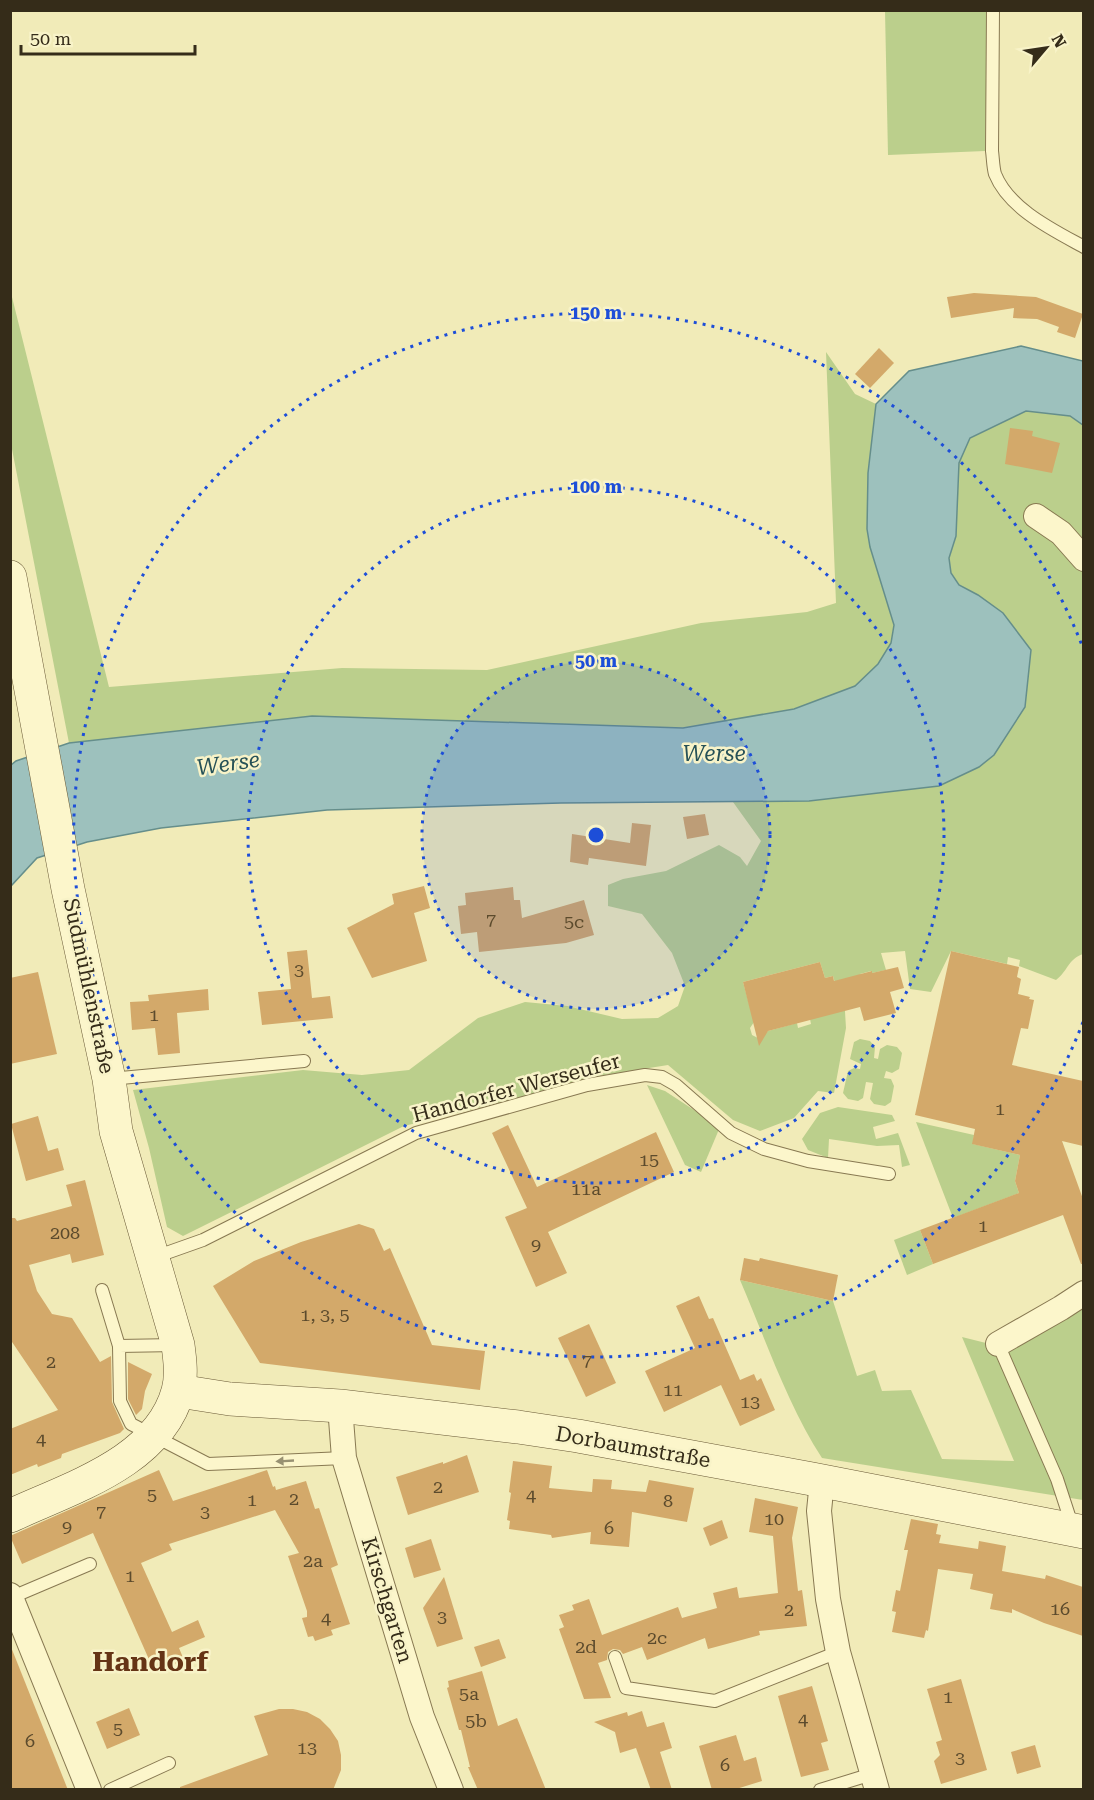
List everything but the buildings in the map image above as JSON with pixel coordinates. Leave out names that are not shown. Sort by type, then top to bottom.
[{"type":"street","points":[[1036,516],[1061,533],[1083,559]]},
{"type":"street","name":"Sudmühlenstraße","points":[[10,577],[68,889],[109,1079],[116,1131],[178,1345],[180,1376],[178,1391],[168,1418],[154,1436],[135,1453],[113,1468],[10,1516]]},
{"type":"street","points":[[998,1344],[1083,1293]]},
{"type":"street","name":"Dorbaumstraße","points":[[178,1391],[230,1399],[339,1406],[528,1428],[822,1480],[1078,1531]]},
{"type":"street","name":"Kirschgarten","points":[[339,1406],[344,1458],[422,1717],[451,1790]]},
{"type":"street","points":[[822,1480],[819,1511],[828,1599],[838,1652],[875,1782]]},
{"type":"street","points":[[11,1597],[89,1790]]},
{"type":"lane","points":[[993,10],[992,151],[995,174],[1019,205],[1048,227],[1083,247]]},
{"type":"lane","points":[[109,1079],[304,1060]]},
{"type":"lane","name":"Handorfer Werseufer","points":[[153,1257],[203,1240],[416,1133],[587,1085],[645,1075],[662,1077],[676,1085],[731,1133],[764,1149],[808,1161],[889,1174]]},
{"type":"lane","points":[[102,1290],[119,1346],[120,1401],[131,1424],[208,1464],[344,1458]]},
{"type":"lane","points":[[998,1344],[1078,1531]]},
{"type":"lane","points":[[119,1346],[178,1345]]},
{"type":"lane","points":[[11,1597],[90,1564]]},
{"type":"lane","points":[[615,1657],[626,1688],[715,1701],[838,1652]]},
{"type":"lane","points":[[110,1790],[169,1763]]},
{"type":"lane","points":[[820,1790],[875,1782]]},
{"type":"green space","points":[[885,11],[988,11],[985,151],[888,155]]},
{"type":"green space","points":[[10,289],[109,687],[342,668],[487,670],[701,623],[807,612],[836,603],[826,352],[855,394],[876,404],[868,473],[870,547],[894,625],[891,643],[878,664],[855,686],[794,709],[683,728],[312,716],[69,743],[11,444]]},
{"type":"green space","points":[[1026,411],[1070,416],[1083,425],[1083,954],[1071,962],[1060,977],[1056,980],[1019,966],[1020,960],[1008,957],[1007,964],[951,951],[931,992],[910,989],[905,951],[881,953],[886,970],[872,973],[871,971],[860,974],[860,977],[835,983],[833,976],[825,978],[820,962],[743,982],[754,1022],[750,1028],[752,1035],[758,1038],[768,1031],[797,1023],[798,1028],[811,1024],[810,1019],[844,995],[846,1028],[834,1093],[818,1091],[794,1118],[760,1131],[733,1120],[668,1065],[599,1076],[404,1126],[183,1236],[167,1227],[133,1090],[303,1070],[362,1075],[409,1070],[478,1018],[525,1002],[567,1006],[622,1019],[658,1018],[678,1006],[685,986],[672,953],[642,914],[608,906],[608,885],[623,879],[666,871],[719,845],[740,857],[747,866],[761,841],[733,802],[809,801],[939,786],[1010,729],[1025,707],[978,595],[959,585],[951,573],[949,558],[956,536],[959,463],[970,438]]},
{"type":"green space","points":[[860,1039],[870,1041],[875,1047],[874,1058],[878,1059],[880,1049],[887,1045],[897,1047],[902,1053],[899,1069],[892,1073],[886,1071],[884,1078],[891,1079],[894,1086],[891,1102],[885,1106],[874,1104],[870,1099],[873,1083],[866,1082],[863,1098],[858,1101],[848,1099],[843,1093],[848,1071],[854,1068],[860,1069],[861,1064],[850,1059],[854,1042]]},
{"type":"green space","points":[[647,1085],[665,1091],[720,1127],[701,1172],[685,1165]]},
{"type":"green space","points":[[838,1107],[892,1115],[895,1121],[873,1127],[876,1139],[898,1133],[910,1165],[902,1167],[899,1145],[877,1146],[829,1139],[828,1158],[808,1150],[802,1139],[820,1113]]},
{"type":"green space","points":[[916,1122],[974,1135],[973,1144],[1020,1155],[1015,1181],[1019,1193],[953,1218]]},
{"type":"green space","points":[[920,1230],[933,1264],[907,1275],[894,1240]]},
{"type":"green space","points":[[740,1280],[833,1301],[857,1376],[875,1370],[882,1391],[911,1390],[942,1459],[1014,1461],[962,1337],[1006,1348],[1071,1317],[1083,1306],[1083,1500],[822,1458],[798,1416]]},
{"type":"water","name":"Werse","points":[[1021,346],[1083,361],[1083,425],[1070,416],[1026,411],[970,438],[959,463],[956,536],[949,558],[951,573],[959,585],[1003,613],[1031,650],[1025,707],[994,755],[979,767],[939,786],[809,801],[561,803],[327,810],[161,828],[87,842],[37,858],[11,886],[11,765],[16,761],[69,743],[312,716],[683,728],[794,709],[855,686],[878,664],[891,643],[894,625],[870,547],[867,529],[868,473],[876,404],[909,371]]},
{"type":"district","name":"Handorf","points":[[150,1662]]}]
